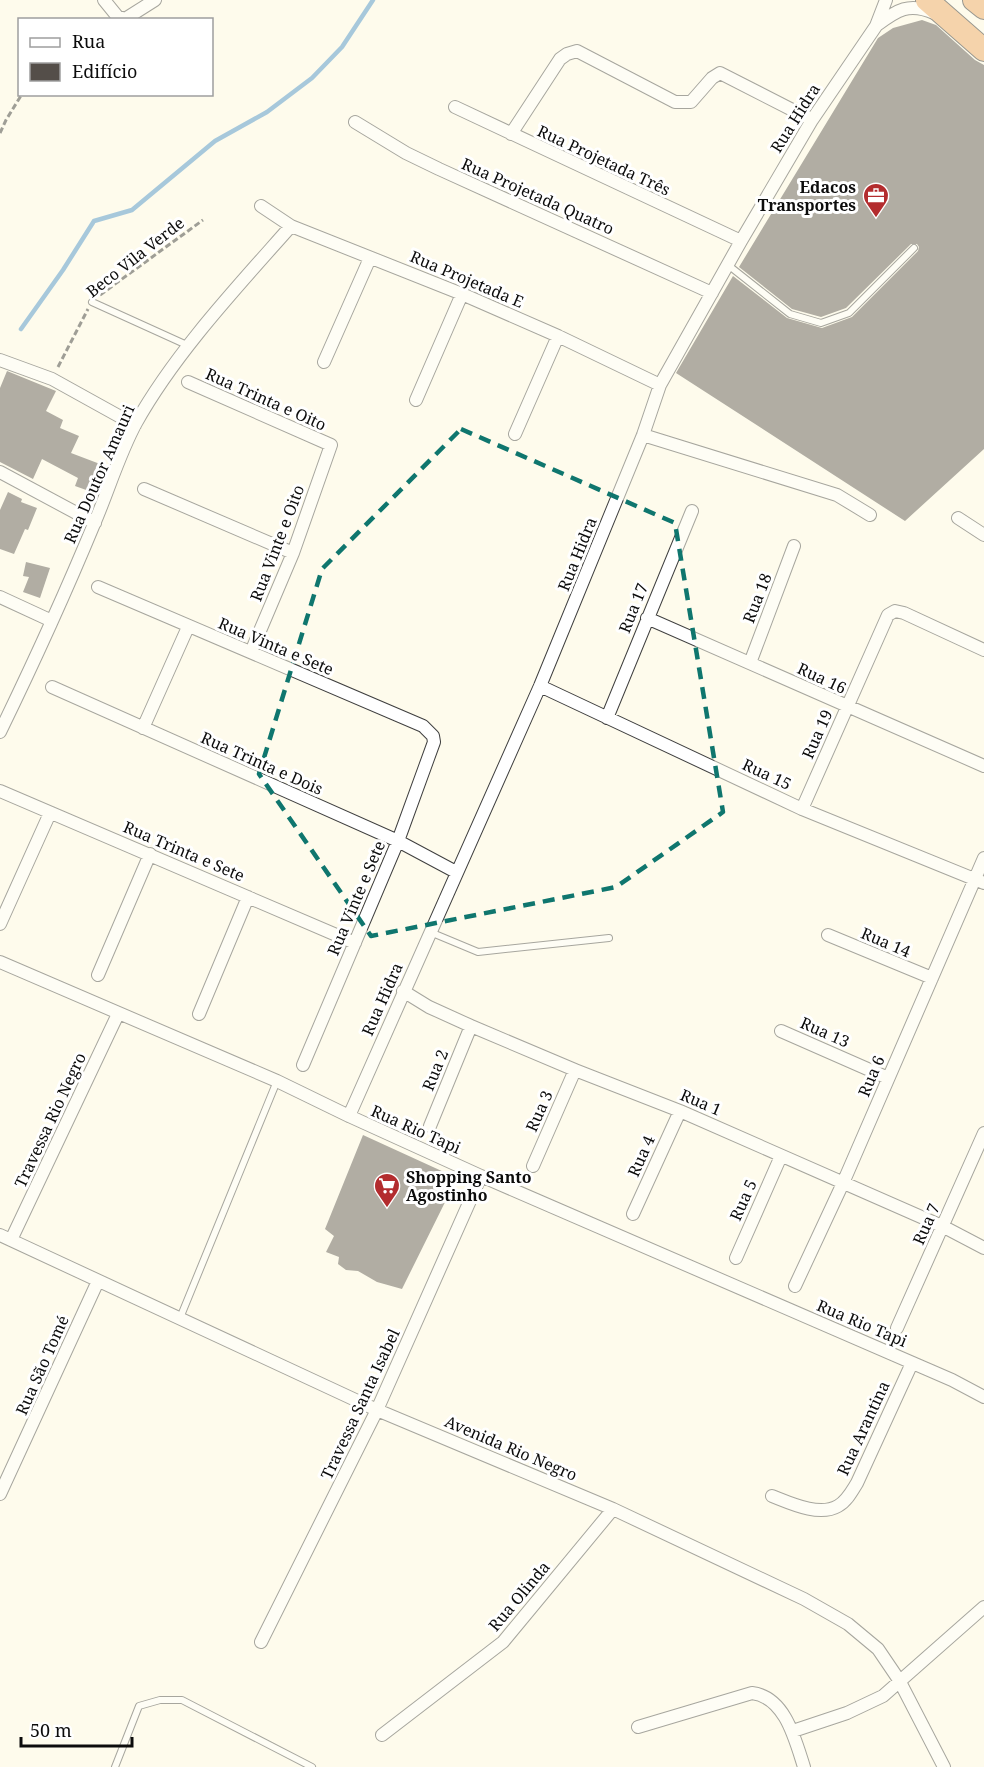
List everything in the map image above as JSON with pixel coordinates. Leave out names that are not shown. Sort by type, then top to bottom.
[{"type":"highway","points":[[927,0],[984,50]]},
{"type":"highway","points":[[974,0],[984,8]]},
{"type":"street","points":[[104,0],[121,18],[129,18],[156,0]]},
{"type":"street","name":"Rua Hidra","points":[[349,1116],[540,686],[643,435],[660,385],[812,120],[876,26],[886,0]]},
{"type":"street","name":"Rua Hidra","points":[[876,26],[897,10],[922,7],[951,21]]},
{"type":"street","points":[[511,135],[560,59],[577,51],[675,102],[691,102],[712,78],[720,73],[812,120]]},
{"type":"street","name":"Rua Projetada Três","points":[[455,107],[741,241]]},
{"type":"street","name":"Rua Projetada Quatro","points":[[355,122],[406,153],[439,169],[712,293]]},
{"type":"street","name":"Rua Projetada E","points":[[261,206],[291,226],[462,294],[558,336],[660,385]]},
{"type":"street","name":"Rua Doutor Amauri","points":[[0,732],[3,717],[52,621],[135,425],[160,384],[189,347],[234,290],[291,226]]},
{"type":"street","points":[[324,362],[369,258]]},
{"type":"street","points":[[416,400],[462,294]]},
{"type":"street","points":[[515,434],[558,336]]},
{"type":"street","points":[[0,360],[52,380],[135,425]]},
{"type":"street","name":"Rua Trinta e Oito","points":[[188,382],[331,445]]},
{"type":"street","points":[[643,435],[837,495],[870,515]]},
{"type":"street","name":"Rua Vinte e Oito","points":[[251,652],[293,553],[331,445]]},
{"type":"street","points":[[0,472],[95,523]]},
{"type":"street","points":[[144,489],[293,553]]},
{"type":"street","name":"Rua 17","points":[[607,718],[692,511]]},
{"type":"street","points":[[958,518],[984,536]]},
{"type":"street","name":"Rua 18","points":[[750,663],[794,546]]},
{"type":"street","name":"Rua Vinta e Sete","points":[[98,587],[423,726],[433,736],[434,742]]},
{"type":"street","points":[[0,597],[52,621]]},
{"type":"street","name":"Rua 19","points":[[802,809],[888,615],[896,611],[904,613],[984,650]]},
{"type":"street","name":"Rua 16","points":[[647,618],[984,766]]},
{"type":"street","points":[[143,728],[188,627]]},
{"type":"street","name":"Rua 15","points":[[540,686],[802,809],[979,881]]},
{"type":"street","name":"Rua Trinta e Dois","points":[[52,687],[398,841],[456,872]]},
{"type":"street","name":"Rua Vinte e Sete","points":[[303,1065],[398,841],[434,742]]},
{"type":"street","name":"Rua Trinta e Sete","points":[[0,791],[355,943]]},
{"type":"street","points":[[0,924],[50,813]]},
{"type":"street","points":[[98,975],[150,854]]},
{"type":"street","name":"Rua 6","points":[[795,1286],[843,1183],[932,978],[979,881],[984,858]]},
{"type":"street","points":[[199,1014],[248,897]]},
{"type":"street","name":"Rua 14","points":[[828,935],[932,978]]},
{"type":"street","name":"Rua Rio Tapi","points":[[0,962],[277,1081],[481,1176],[952,1380],[984,1397]]},
{"type":"street","name":"Rua 1","points":[[404,991],[429,1007],[471,1026],[680,1111],[944,1227],[984,1248]]},
{"type":"street","name":"Travessa Rio Negro","points":[[6,1238],[118,1014]]},
{"type":"street","name":"Rua 2","points":[[430,1126],[471,1026]]},
{"type":"street","name":"Rua 13","points":[[781,1031],[888,1078]]},
{"type":"street","name":"Rua 3","points":[[532,1166],[575,1070]]},
{"type":"street","name":"Rua 4","points":[[633,1214],[680,1111]]},
{"type":"street","name":"Rua 7","points":[[897,1328],[984,1133]]},
{"type":"street","name":"Rua 5","points":[[736,1258],[781,1156]]},
{"type":"street","name":"Travessa Santa Isabel","points":[[261,1642],[377,1410],[481,1176]]},
{"type":"street","name":"Avenida Rio Negro","points":[[6,1238],[377,1410],[613,1509],[804,1599],[849,1624],[878,1649],[899,1680],[944,1767]]},
{"type":"street","name":"Rua São Tomé","points":[[0,1494],[98,1281]]},
{"type":"street","name":"Rua Arantina","points":[[772,1496],[795,1505],[826,1509],[838,1506],[848,1498],[912,1363]]},
{"type":"street","name":"Rua Olinda","points":[[382,1735],[504,1642],[613,1509]]},
{"type":"street","points":[[793,1731],[847,1713],[883,1696],[984,1607]]},
{"type":"street","points":[[638,1727],[752,1693],[763,1695],[774,1703],[793,1731],[804,1767]]},
{"type":"lane","points":[[728,264],[790,314],[821,323],[849,313],[914,248]]},
{"type":"lane","points":[[92,302],[189,347]]},
{"type":"lane","points":[[429,932],[478,952],[609,939]]},
{"type":"lane","points":[[180,1318],[277,1081]]},
{"type":"lane","points":[[115,1767],[139,1706],[160,1700],[182,1700],[312,1767]]},
{"type":"path","points":[[0,134],[21,96]]},
{"type":"path","name":"Beco Vila Verde","points":[[52,380],[92,302],[203,220]]},
{"type":"highlighted area","points":[[461,429],[675,523],[723,812],[616,887],[371,936],[259,774],[322,569]]},
{"type":"building","name":"Edacos Transportes","points":[[922,20],[936,25],[975,60],[984,65],[984,449],[905,521],[676,373],[733,276],[787,318],[822,328],[852,317],[918,251],[917,244],[911,244],[846,308],[821,317],[792,309],[739,267],[878,38],[893,28]]},
{"type":"building","points":[[7,371],[56,391],[46,411],[63,420],[60,428],[79,436],[71,453],[100,464],[89,491],[75,486],[78,478],[42,459],[33,479],[0,462],[0,388]]},
{"type":"building","points":[[8,492],[22,499],[21,502],[37,508],[14,554],[0,549],[0,510]]},
{"type":"building","points":[[26,562],[50,568],[40,598],[23,592],[29,577],[23,576]]},
{"type":"building","name":"Shopping Santo Agostinho","points":[[363,1135],[457,1178],[402,1289],[377,1282],[358,1271],[346,1270],[338,1264],[339,1257],[326,1252],[334,1236],[325,1229]]},
{"type":"waterway","points":[[21,329],[94,221],[132,210],[215,141],[267,112],[312,78],[342,47],[373,0]]},
{"type":"place","name":"Edacos Transportes","points":[[876,219]]},
{"type":"place","name":"Shopping Santo Agostinho","points":[[387,1209]]}]
